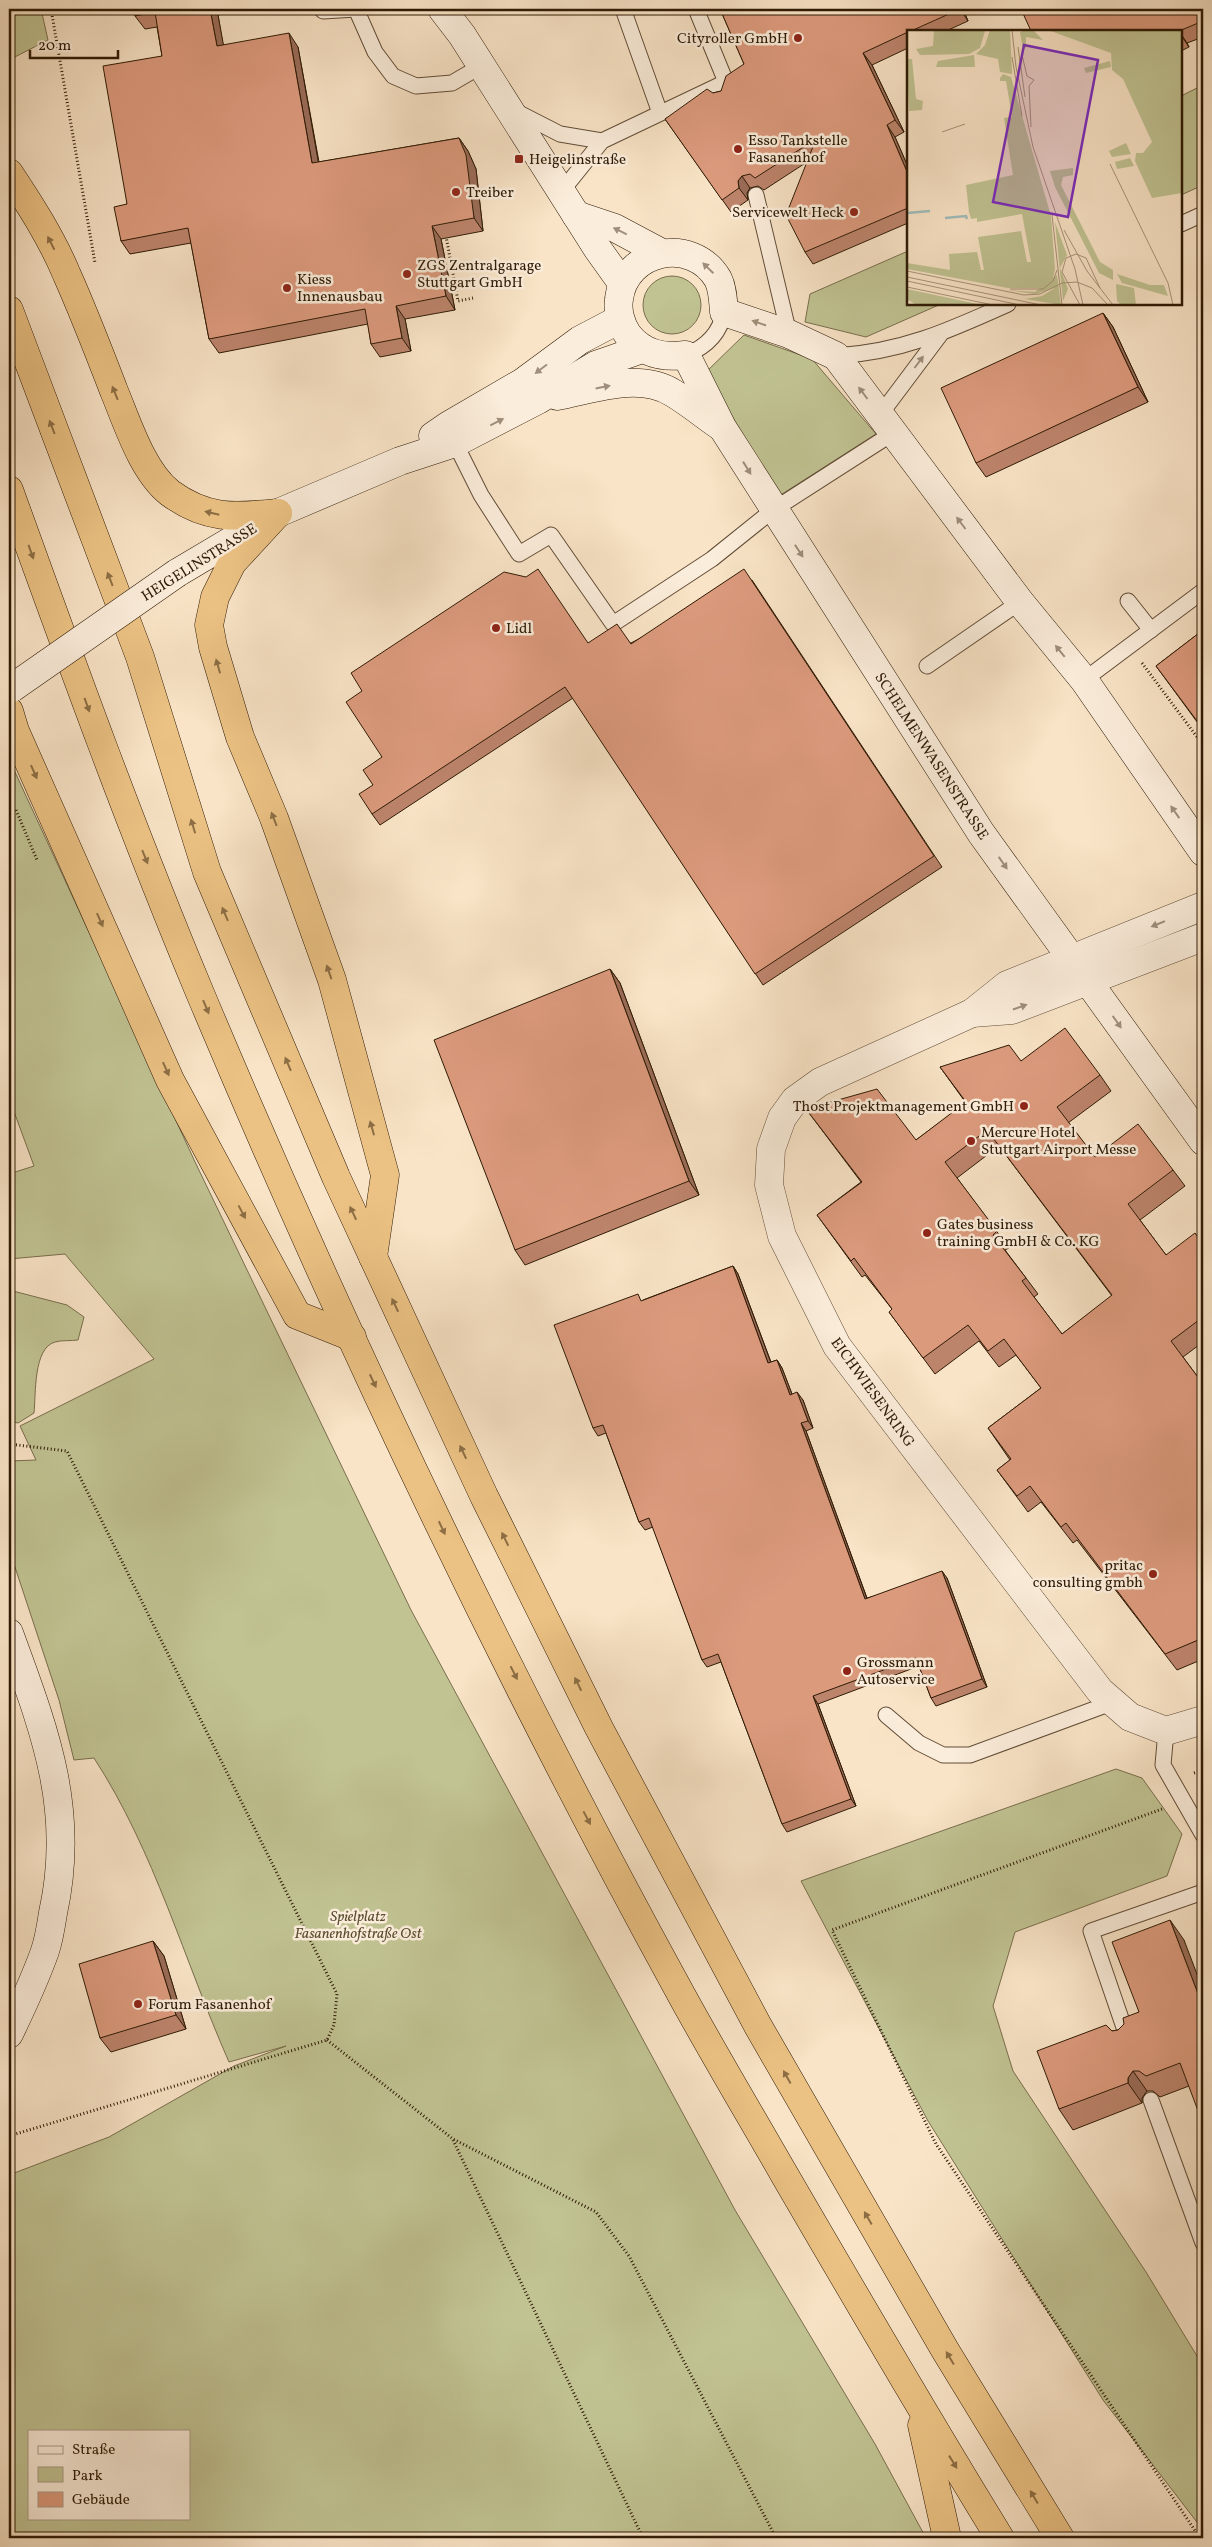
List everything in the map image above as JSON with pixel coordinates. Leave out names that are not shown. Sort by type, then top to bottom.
[{"type":"highway","points":[[9,174],[37,215],[66,273],[132,435],[147,466],[168,492],[197,510],[232,518],[278,514]]},
{"type":"highway","points":[[9,310],[140,657],[207,872],[336,1177],[484,1496],[599,1728],[677,1876],[832,2158],[945,2350],[1060,2538]]},
{"type":"highway","points":[[9,490],[93,720],[200,991],[352,1337],[467,1580],[570,1784],[676,1987],[918,2406],[1000,2538]]},
{"type":"highway","points":[[278,514],[232,562],[216,597],[208,625],[220,673],[240,737],[277,827],[332,980],[385,1175],[373,1257]]},
{"type":"highway","points":[[10,698],[15,731],[170,1080],[297,1314],[352,1337]]},
{"type":"highway","points":[[918,2406],[947,2538]]},
{"type":"street","points":[[442,9],[622,283]]},
{"type":"street","points":[[576,215],[615,228],[662,253],[686,255],[708,266],[718,279],[723,295],[724,312],[789,334],[836,356],[1020,602],[1084,680],[1203,852]]},
{"type":"street","points":[[662,253],[641,261],[630,271],[622,283],[618,305],[620,319],[625,331],[642,349],[663,356],[686,355]]},
{"type":"street","name":"HEIGELINSTRASSE","points":[[400,461],[449,425],[523,382],[580,340],[620,319]]},
{"type":"street","name":"HEIGELINSTRASSE","points":[[10,698],[177,573],[278,514],[400,461],[455,443],[538,400],[596,365],[642,349]]},
{"type":"street","name":"SCHELMENWASENSTRASSE","points":[[686,355],[722,427],[773,510],[981,833],[1071,959],[1199,1127]]},
{"type":"street","points":[[538,400],[625,383],[649,383],[673,392],[722,427]]},
{"type":"street","name":"EICHWIESENRING","points":[[1166,1731],[1130,1717],[1100,1691],[836,1346],[782,1236],[768,1185],[771,1150],[782,1118],[795,1100],[820,1082],[972,1013],[1007,985],[1203,906]]},
{"type":"street","name":"EICHWIESENRING","points":[[972,1013],[1012,1010],[1203,937]]},
{"type":"street","points":[[9,1633],[51,1756],[60,1801],[62,1839],[58,1892],[46,1949],[9,2034]]},
{"type":"street","points":[[1166,1731],[1203,1720]]},
{"type":"lane","points":[[323,11],[356,9],[375,52],[393,76],[416,86],[452,83],[481,66]]},
{"type":"lane","points":[[623,9],[660,114]]},
{"type":"lane","points":[[561,192],[602,141],[660,114],[725,89],[696,9]]},
{"type":"lane","points":[[508,108],[560,134],[602,141]]},
{"type":"lane","points":[[756,195],[789,334]]},
{"type":"lane","points":[[1182,224],[1203,214]]},
{"type":"lane","points":[[836,356],[886,350],[940,335],[1006,305]]},
{"type":"lane","points":[[686,355],[699,350],[711,339],[722,324],[724,312]]},
{"type":"lane","points":[[455,443],[481,495],[519,554],[551,535],[613,624],[712,558],[887,424],[940,335]]},
{"type":"lane","points":[[1084,680],[1203,591]]},
{"type":"lane","points":[[1128,601],[1151,630]]},
{"type":"lane","points":[[927,666],[1020,602]]},
{"type":"lane","points":[[886,1715],[919,1743],[943,1754],[970,1755],[1114,1702]]},
{"type":"lane","points":[[1166,1731],[1163,1765],[1203,1835]]},
{"type":"lane","points":[[1129,2042],[1091,1931],[1203,1892]]},
{"type":"lane","points":[[1151,2100],[1203,2243]]},
{"type":"path","points":[[51,9],[96,267]]},
{"type":"path","points":[[445,227],[458,301],[473,298]]},
{"type":"path","points":[[1130,646],[1203,745]]},
{"type":"path","points":[[16,809],[37,860]]},
{"type":"path","points":[[9,1444],[67,1451],[336,1994],[334,2025],[327,2040],[9,2136]]},
{"type":"path","points":[[1184,1802],[832,1930],[936,2144],[1200,2538]]},
{"type":"path","points":[[327,2040],[453,2139],[596,2212],[629,2256],[776,2538]]},
{"type":"path","points":[[453,2139],[643,2538]]},
{"type":"green space","points":[[9,9],[41,9],[48,40],[9,60]]},
{"type":"green space","points":[[1203,85],[1203,185],[1182,195],[1182,96]]},
{"type":"green space","points":[[907,251],[907,305],[939,305],[866,337],[805,322],[810,294]]},
{"type":"green space","points":[[672,276],[683,278],[696,289],[701,305],[699,316],[688,329],[672,334],[661,332],[648,321],[643,305],[645,294],[656,281]]},
{"type":"green space","points":[[744,335],[812,359],[876,434],[779,496],[706,372]]},
{"type":"green space","name":"Spielplatz Fasanenhofstraße Ost","points":[[9,759],[196,1164],[411,1610],[735,2210],[875,2444],[926,2538],[9,2538],[9,2175],[109,2137],[234,2066],[286,2046],[229,2062],[168,1907],[134,1831],[94,1758],[74,1760],[59,1700],[9,1549],[9,1461],[36,1460],[20,1426],[154,1359],[65,1254],[9,1259],[9,1174],[34,1166],[9,1098]]},
{"type":"green space","points":[[9,1290],[67,1305],[84,1317],[78,1340],[55,1342],[48,1346],[43,1353],[37,1373],[34,1413],[18,1423],[9,1421]]},
{"type":"green space","points":[[1116,1769],[1142,1778],[1182,1834],[1167,1876],[1015,1932],[993,2006],[1013,2071],[1146,2272],[1203,2366],[1203,2530],[1103,2400],[928,2121],[801,1881]]},
{"type":"building","points":[[134,9],[210,9],[217,46],[289,33],[312,163],[459,138],[466,155],[474,218],[432,226],[446,296],[396,306],[402,338],[371,344],[365,309],[209,339],[188,228],[121,241],[114,207],[127,204],[103,66],[162,56],[155,12],[135,16]]},
{"type":"building","points":[[720,9],[960,9],[913,30],[907,30],[907,32],[863,53],[895,120],[887,125],[907,172],[907,208],[805,252],[786,215],[816,139],[755,178],[750,174],[742,176],[738,181],[739,188],[722,200],[665,119],[707,89],[713,93],[721,91],[726,76],[744,64]]},
{"type":"building","points":[[1021,9],[1203,9],[1203,21],[1181,30],[1031,30]]},
{"type":"building","points":[[1103,313],[1138,387],[976,463],[941,388]]},
{"type":"building","points":[[538,569],[588,643],[617,624],[631,644],[744,569],[934,856],[755,974],[565,687],[372,814],[359,794],[373,785],[363,770],[382,757],[346,702],[362,691],[351,673],[504,572],[526,577]]},
{"type":"building","points":[[1203,630],[1203,729],[1156,666]]},
{"type":"building","points":[[610,969],[689,1181],[515,1250],[434,1040]]},
{"type":"building","points":[[1065,1028],[1100,1075],[1057,1107],[1095,1157],[1138,1124],[1173,1170],[1128,1204],[1166,1255],[1195,1233],[1203,1245],[1203,1317],[1171,1341],[1203,1384],[1203,1638],[1165,1654],[1066,1523],[1061,1527],[1030,1486],[1017,1496],[997,1470],[1011,1459],[988,1428],[1041,1388],[1004,1339],[988,1351],[968,1325],[923,1358],[889,1312],[892,1309],[854,1258],[851,1261],[817,1215],[862,1182],[806,1109],[877,1089],[916,1140],[966,1102],[940,1067],[1009,1045],[1021,1061]],"holes":[[[987,1130],[1112,1295],[1062,1334],[1022,1281],[1026,1278],[993,1235],[997,1231],[945,1162]]]},
{"type":"building","points":[[733,1266],[768,1363],[777,1360],[790,1395],[797,1392],[808,1421],[801,1423],[865,1599],[942,1571],[982,1679],[931,1698],[916,1658],[813,1696],[851,1799],[782,1824],[718,1654],[702,1660],[649,1518],[639,1522],[603,1425],[593,1428],[554,1325],[638,1294],[641,1301]]},
{"type":"building","points":[[1170,1920],[1203,2007],[1203,2124],[1180,2063],[1146,2076],[1139,2071],[1133,2071],[1128,2078],[1128,2083],[1059,2109],[1037,2051],[1106,2025],[1112,2031],[1118,2030],[1124,2024],[1123,2018],[1139,2012],[1112,1942]]},
{"type":"building","name":"Forum Fasanenhof","points":[[153,1941],[176,2015],[100,2038],[79,1964]]},
{"type":"place","name":"Cityroller GmbH","points":[[798,38]]},
{"type":"place","name":"Esso Tankstelle Fasanenhof","points":[[738,149]]},
{"type":"place","name":"Heigelinstraße","points":[[519,159]]},
{"type":"place","name":"Treiber","points":[[456,192]]},
{"type":"place","name":"Servicewelt Heck","points":[[854,212]]},
{"type":"place","name":"ZGS Zentralgarage Stuttgart GmbH","points":[[407,274]]},
{"type":"place","name":"Kiess Innenausbau","points":[[287,288]]},
{"type":"place","name":"Lidl","points":[[496,628]]},
{"type":"place","name":"Thost Projektmanagement GmbH","points":[[1024,1106]]},
{"type":"place","name":"Mercure Hotel Stuttgart Airport Messe","points":[[971,1141]]},
{"type":"place","name":"Gates business training GmbH & Co. KG","points":[[927,1233]]},
{"type":"place","name":"pritac consulting gmbh","points":[[1153,1574]]},
{"type":"place","name":"Grossmann Autoservice","points":[[847,1671]]},
{"type":"place","name":"Forum Fasanenhof","points":[[138,2004]]}]
